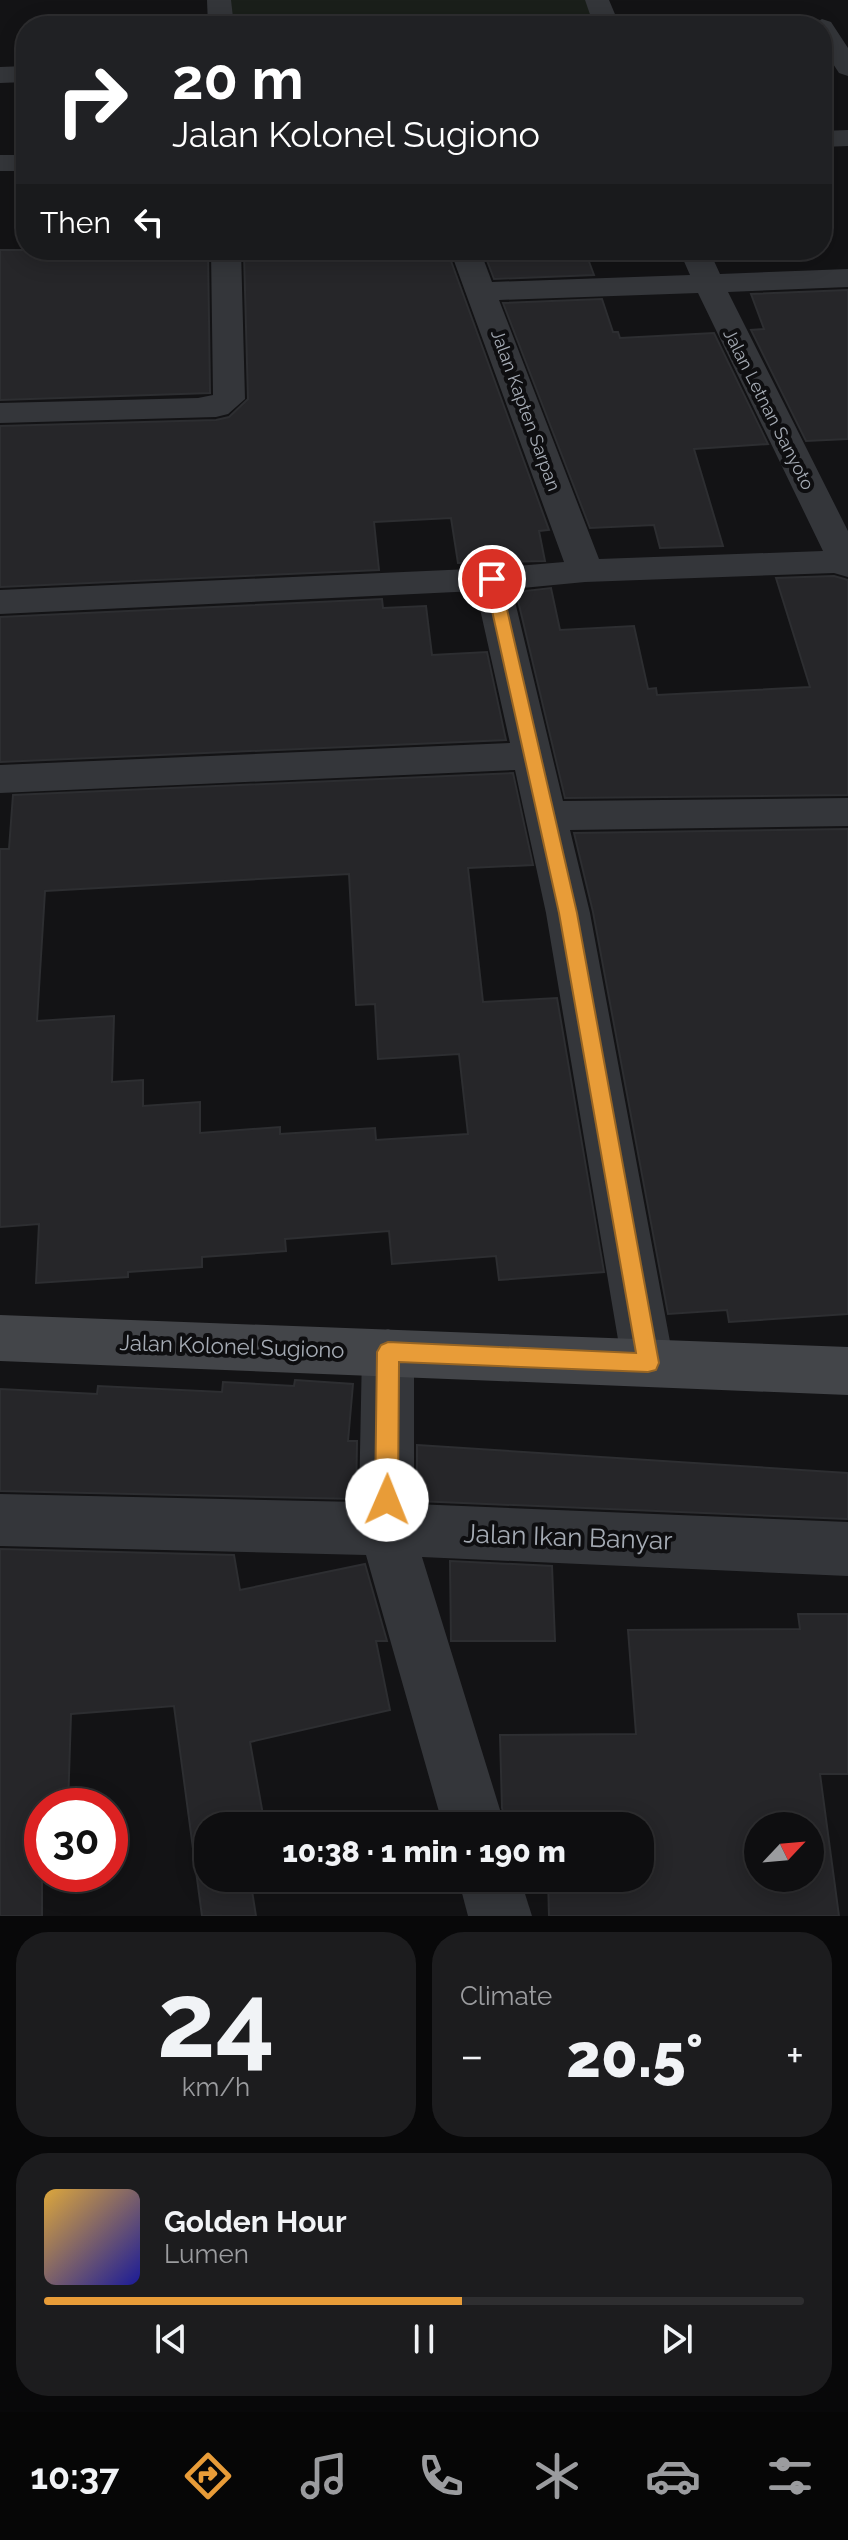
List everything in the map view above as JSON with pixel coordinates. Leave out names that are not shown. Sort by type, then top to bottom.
[{"type":"main road","name":"Jalan Kolonel Sugiono","points":[[0,1338],[848,1371]]},
{"type":"street","points":[[832,42],[848,68]]},
{"type":"street","points":[[0,413],[216,407],[229,399],[226,260]]},
{"type":"street","name":"Jalan Kapten Sarpan","points":[[469,260],[585,571]]},
{"type":"street","name":"Jalan Letnan Sanyoto","points":[[698,260],[707,285],[847,563]]},
{"type":"street","points":[[482,292],[848,278]]},
{"type":"street","points":[[0,602],[492,579],[585,571],[847,563]]},
{"type":"street","points":[[492,579],[568,913],[648,1363]]},
{"type":"street","points":[[0,779],[532,756]]},
{"type":"street","points":[[546,816],[848,812]]},
{"type":"street","points":[[388,1352],[386,1529],[470,1812]]},
{"type":"street","name":"Jalan Ikan Banyar","points":[[0,1520],[386,1529],[848,1549]]},
{"type":"street","points":[[493,1892],[500,1916]]},
{"type":"shaded area","points":[[221,0],[596,0],[602,16],[221,16]]},
{"type":"building","points":[[0,250],[16,250],[16,260],[208,260],[210,393],[0,400]]},
{"type":"building","points":[[244,260],[451,260],[549,530],[539,531],[545,561],[458,563],[451,518],[374,522],[379,570],[0,587],[0,426],[216,420],[229,417],[248,399]]},
{"type":"building","points":[[487,260],[588,260],[594,275],[494,279]]},
{"type":"building","points":[[848,290],[848,439],[806,441],[751,330],[764,329],[751,294]]},
{"type":"building","points":[[602,299],[613,332],[618,332],[620,338],[714,333],[768,444],[694,449],[723,546],[660,548],[654,525],[590,528],[503,303]]},
{"type":"building","points":[[834,576],[848,580],[848,795],[565,798],[516,592],[551,588],[560,630],[634,626],[648,689],[656,688],[657,695],[810,687],[776,578]]},
{"type":"building","points":[[382,599],[383,608],[426,606],[432,655],[487,652],[506,740],[0,762],[0,617]]},
{"type":"building","points":[[513,773],[533,865],[468,868],[483,1002],[557,998],[604,1272],[499,1280],[496,1256],[392,1264],[389,1231],[285,1239],[286,1251],[202,1257],[202,1267],[128,1272],[128,1277],[36,1283],[39,1224],[0,1227],[0,849],[9,849],[13,795]],"holes":[[[349,874],[356,1005],[375,1004],[378,1059],[459,1054],[468,1134],[376,1140],[375,1128],[280,1134],[280,1127],[200,1133],[200,1102],[143,1106],[143,1080],[112,1082],[114,1016],[37,1021],[45,891]]]},
{"type":"building","points":[[848,829],[848,1314],[729,1322],[727,1310],[668,1314],[593,912],[574,833]]},
{"type":"building","points":[[295,1380],[353,1384],[348,1441],[357,1441],[356,1499],[0,1491],[0,1389],[97,1394],[98,1386],[222,1392],[223,1382],[294,1386]]},
{"type":"building","points":[[417,1445],[848,1473],[848,1519],[417,1501]]},
{"type":"building","points":[[0,1549],[234,1555],[240,1590],[365,1564],[387,1641],[376,1641],[390,1710],[250,1742],[262,1812],[194,1812],[194,1856],[174,1706],[71,1714],[69,1788],[24,1788],[24,1892],[42,1892],[42,1916],[0,1916]]},
{"type":"building","points":[[450,1561],[552,1566],[555,1641],[451,1641]]},
{"type":"building","points":[[798,1614],[848,1614],[848,1774],[820,1774],[839,1916],[549,1916],[548,1892],[654,1892],[654,1812],[503,1812],[500,1735],[636,1734],[628,1630],[800,1629]]},
{"type":"building","points":[[199,1892],[252,1892],[256,1916],[202,1916]]},
{"type":"route","points":[[387,1500],[388,1352],[648,1363],[568,913],[492,579]]}]
